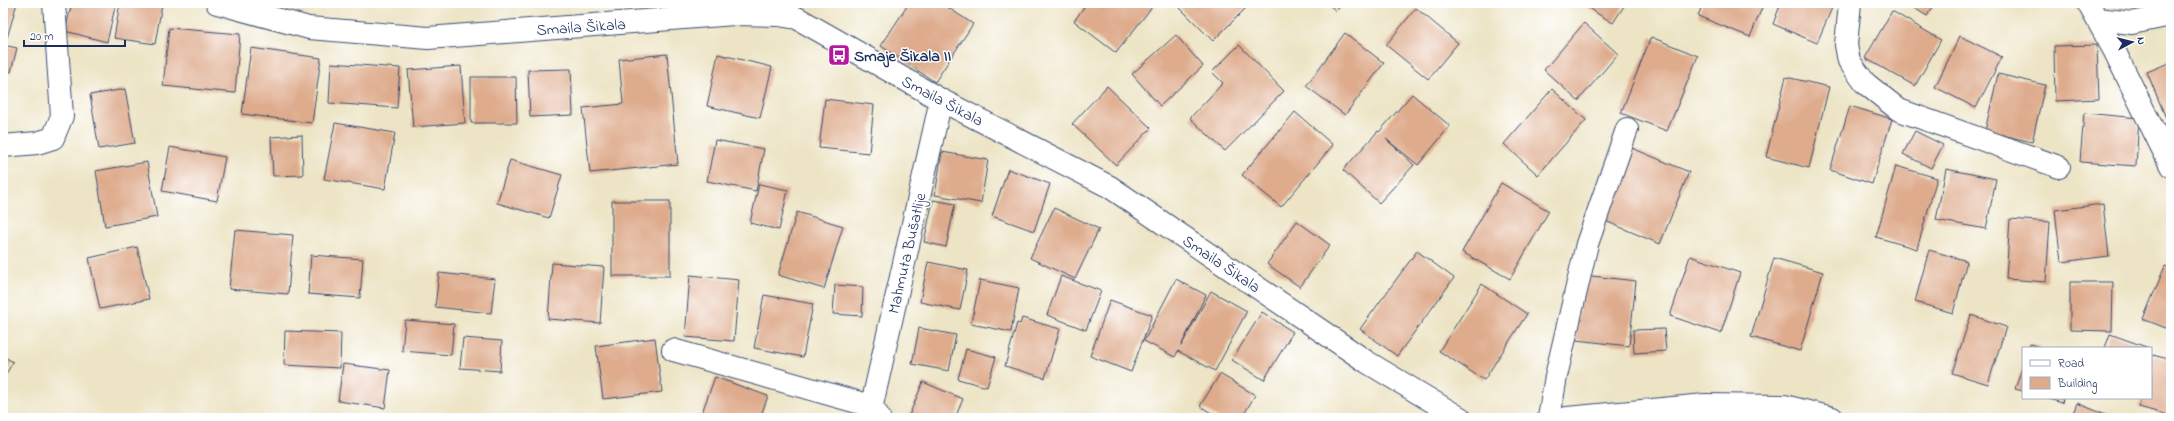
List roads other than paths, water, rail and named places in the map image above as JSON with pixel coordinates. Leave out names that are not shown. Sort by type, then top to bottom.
[{"type":"street","points":[[3,146],[37,143],[53,138],[62,116],[54,3]]},
{"type":"street","name":"Smaila Šikala","points":[[217,3],[309,28],[428,38],[734,14],[778,15],[797,18],[941,100],[1110,187],[1367,362],[1460,418]]},
{"type":"street","points":[[1850,3],[1846,45],[1850,61],[1865,83],[1898,110],[2059,167]]},
{"type":"street","points":[[2093,11],[2132,23],[2171,15]]},
{"type":"street","points":[[2093,11],[2171,166]]},
{"type":"street","name":"Mahmuta Bušatlije","points":[[673,350],[873,414],[941,100]]},
{"type":"street","points":[[1549,418],[1556,376],[1588,244],[1627,129]]},
{"type":"street","points":[[1567,418],[1704,405],[1784,406],[1832,418]]},
{"type":"place","name":"Smaje Šikala II","points":[[839,55]]}]
